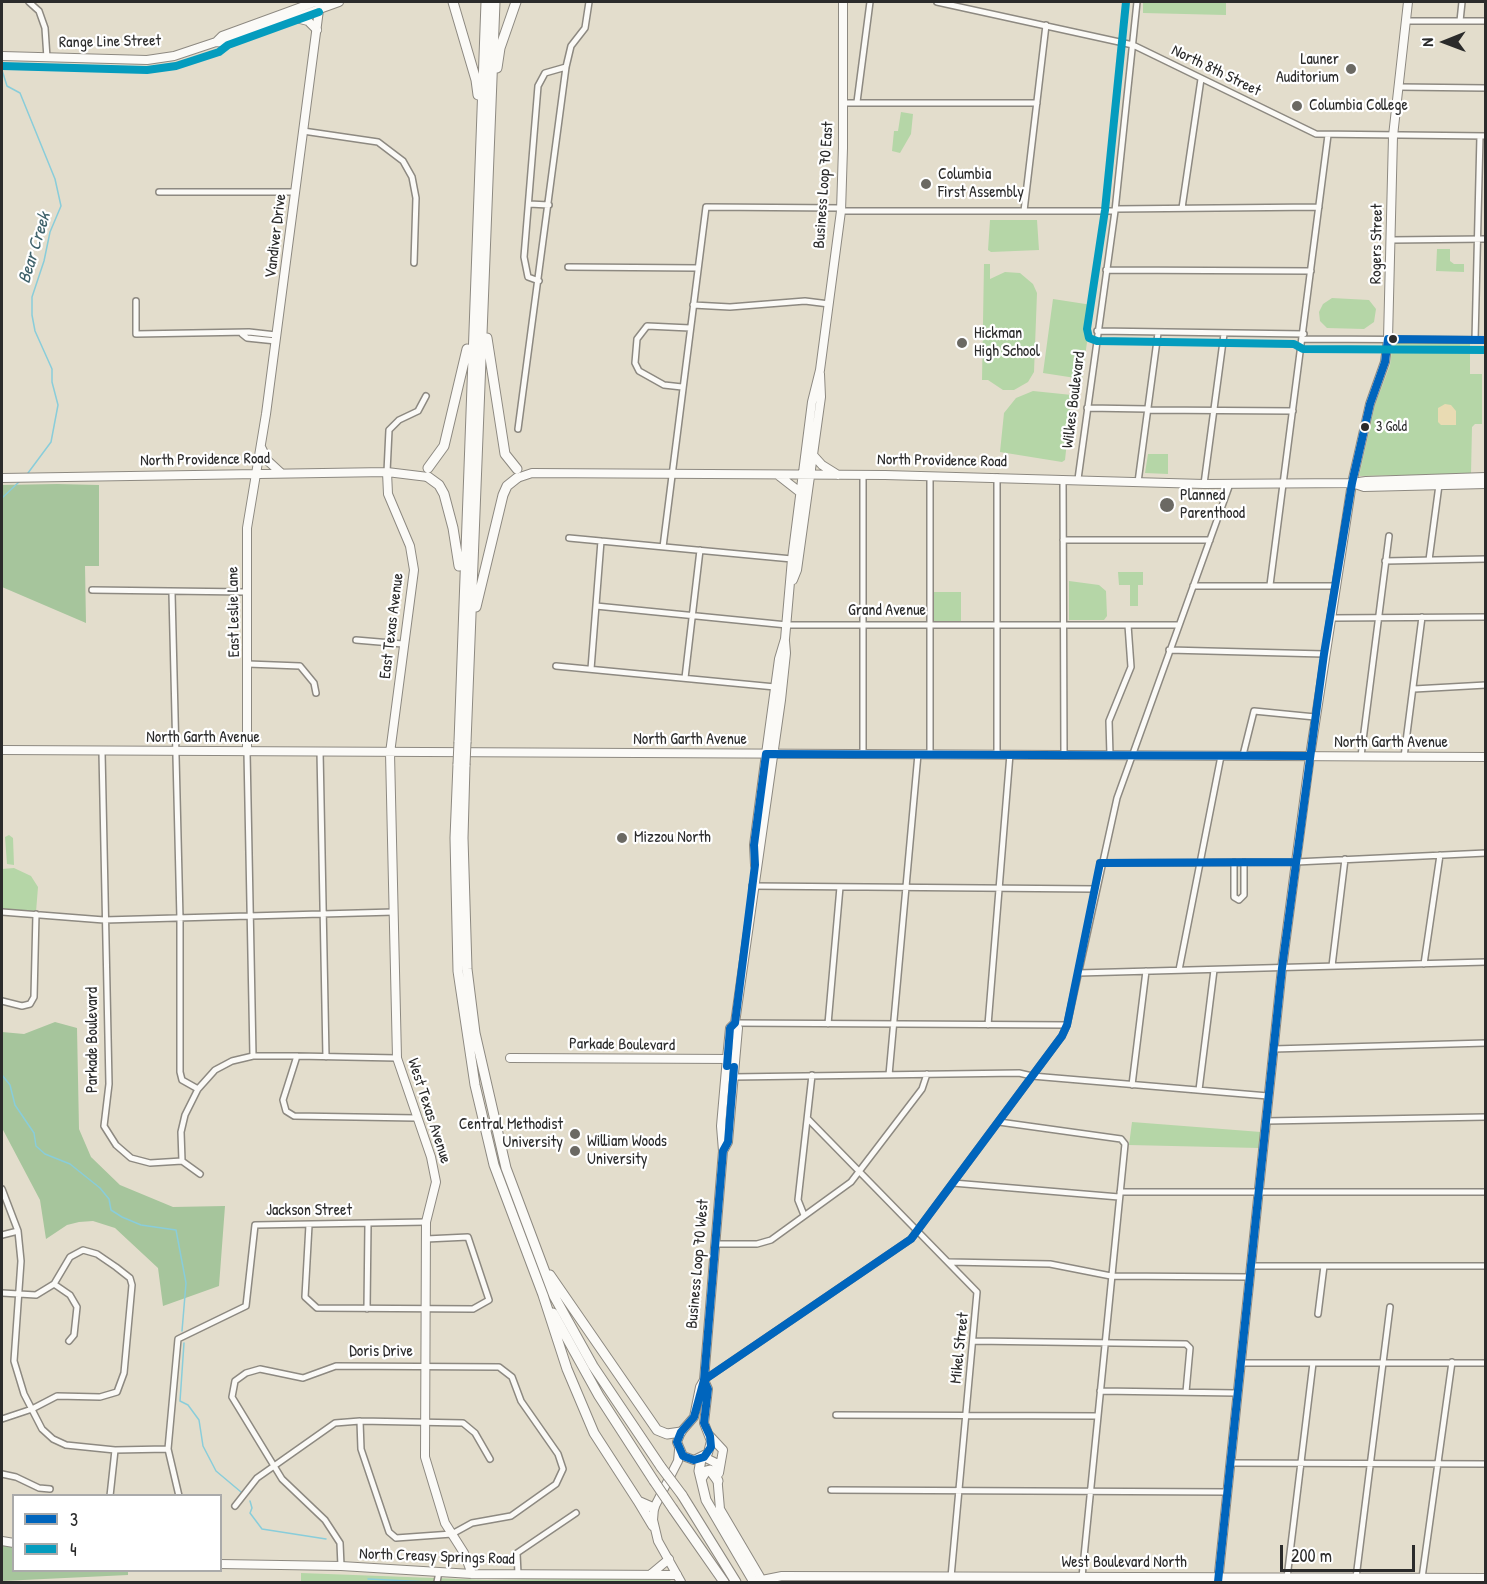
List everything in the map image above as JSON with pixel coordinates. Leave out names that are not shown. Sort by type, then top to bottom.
[{"type":"highway","points":[[453,2],[476,80],[481,123]]},
{"type":"highway","points":[[486,2],[463,614],[464,919],[466,969],[475,1033],[506,1168],[554,1296],[593,1366],[682,1496],[736,1582]]},
{"type":"highway","points":[[462,742],[471,630],[495,2]]},
{"type":"highway","points":[[491,100],[501,48],[516,2]]},
{"type":"highway","points":[[471,630],[503,495],[517,473],[505,454],[488,351],[484,293]]},
{"type":"highway","points":[[463,614],[453,528],[444,494],[428,473],[444,446],[473,317]]},
{"type":"highway","points":[[462,764],[456,921],[458,971],[474,1085],[494,1166],[543,1295],[567,1369],[594,1433],[653,1526]]},
{"type":"highway","points":[[534,1245],[554,1281],[652,1424],[663,1433],[683,1430]]},
{"type":"highway","points":[[543,1295],[599,1396],[724,1582]]},
{"type":"highway","points":[[700,1459],[701,1481],[706,1500],[760,1582]]},
{"type":"highway","points":[[701,1481],[703,1474],[710,1470],[718,1479]]},
{"type":"highway","points":[[638,1501],[654,1508]]},
{"type":"main road","name":"Range Line Street","points":[[216,42],[222,36],[318,4],[339,2]]},
{"type":"main road","name":"Business Loop 70 East","points":[[770,754],[786,653],[792,559],[801,493],[813,455],[821,391],[820,370],[841,210],[843,2]]},
{"type":"main road","name":"Range Line Street","points":[[2,56],[147,60],[174,56],[216,42],[225,43],[292,18],[318,4]]},
{"type":"main road","points":[[292,18],[308,21],[317,30]]},
{"type":"main road","name":"Business Loop 70 East","points":[[792,584],[797,570],[815,384],[820,370]]},
{"type":"main road","points":[[813,455],[822,465],[838,475]]},
{"type":"main road","name":"North Providence Road","points":[[517,473],[997,477],[1204,484],[1352,483],[1378,480],[1485,477]]},
{"type":"main road","points":[[777,475],[801,493]]},
{"type":"main road","name":"North Providence Road","points":[[1352,483],[1364,487],[1485,484]]},
{"type":"main road","name":"Business Loop 70 East","points":[[770,754],[775,687],[780,653],[785,641]]},
{"type":"main road","name":"Business Loop 70 West","points":[[683,1430],[694,1417],[700,1387],[704,1380],[723,1151],[722,1126],[731,1058],[738,1028],[735,1023],[755,864],[761,848],[770,754]]},
{"type":"main road","name":"Business Loop 70 West","points":[[723,1151],[728,1142],[733,1077],[731,1058]]},
{"type":"main road","name":"Business Loop 70 West","points":[[704,1380],[708,1389],[704,1420],[708,1433]]},
{"type":"main road","points":[[673,1475],[700,1459],[711,1447],[708,1433],[696,1425],[683,1430],[677,1442],[683,1456],[700,1459]]},
{"type":"main road","points":[[679,1450],[673,1475],[654,1508],[653,1526],[679,1579]]},
{"type":"main road","points":[[669,1559],[675,1563],[686,1582]]},
{"type":"street","points":[[28,2],[39,11],[45,28],[47,58]]},
{"type":"street","points":[[518,429],[566,67],[571,46],[585,28],[589,2]]},
{"type":"street","points":[[857,102],[870,2]]},
{"type":"street","name":"North 8th Street","points":[[937,2],[1133,45],[1316,134],[1483,136]]},
{"type":"street","name":"Wilkes Boulevard","points":[[1078,479],[1115,210],[1137,2]]},
{"type":"street","name":"Rogers Street","points":[[1218,1580],[1282,968],[1315,717],[1352,483],[1370,404],[1385,362],[1389,339],[1393,136],[1408,2]]},
{"type":"street","points":[[1460,21],[1462,2]]},
{"type":"street","name":"Vandiver Drive","points":[[256,473],[317,30],[318,4]]},
{"type":"street","points":[[1406,21],[1485,21]]},
{"type":"street","points":[[1024,211],[1046,25]]},
{"type":"street","points":[[539,281],[528,277],[525,267],[538,86],[545,73],[566,67]]},
{"type":"street","points":[[1182,208],[1201,79]]},
{"type":"street","points":[[1398,87],[1485,88]]},
{"type":"street","points":[[843,103],[1037,104]]},
{"type":"street","points":[[303,131],[378,142],[403,161],[412,177],[416,198],[414,263]]},
{"type":"street","points":[[1270,585],[1328,135]]},
{"type":"street","points":[[1475,340],[1483,136]]},
{"type":"street","points":[[159,192],[295,192]]},
{"type":"street","points":[[529,204],[549,205]]},
{"type":"street","points":[[663,547],[706,207],[1024,211],[1319,207]]},
{"type":"street","points":[[1391,240],[1485,239]]},
{"type":"street","points":[[568,267],[698,268]]},
{"type":"street","points":[[1106,270],[1311,271]]},
{"type":"street","points":[[136,301],[136,334],[242,334],[247,338],[276,338]]},
{"type":"street","points":[[693,305],[730,307],[766,302],[805,301],[829,304]]},
{"type":"street","points":[[682,387],[664,385],[639,372],[635,363],[637,339],[647,326],[690,328]]},
{"type":"street","points":[[1097,331],[1485,340]]},
{"type":"street","points":[[1138,482],[1158,333]]},
{"type":"street","points":[[1204,484],[1224,334]]},
{"type":"street","points":[[387,472],[389,430],[399,420],[418,411],[426,396]]},
{"type":"street","points":[[1087,408],[1293,411]]},
{"type":"street","points":[[261,447],[271,464],[281,473]]},
{"type":"street","name":"East Texas Avenue","points":[[387,472],[390,500],[410,546],[413,562],[390,753]]},
{"type":"street","name":"North Providence Road","points":[[2,478],[256,473],[428,473]]},
{"type":"street","name":"East Leslie Lane","points":[[247,752],[247,528],[256,473]]},
{"type":"street","points":[[863,475],[863,754]]},
{"type":"street","points":[[930,476],[930,754]]},
{"type":"street","points":[[997,477],[997,754]]},
{"type":"street","points":[[1063,479],[1064,754]]},
{"type":"street","points":[[704,1380],[911,1239],[999,1122],[1067,1025],[1111,818],[1131,755],[1230,484]]},
{"type":"street","points":[[1429,560],[1439,485]]},
{"type":"street","points":[[1361,756],[1389,536]]},
{"type":"street","points":[[569,538],[792,559]]},
{"type":"street","points":[[1064,540],[1210,540]]},
{"type":"street","points":[[591,669],[602,541]]},
{"type":"street","points":[[685,678],[700,550]]},
{"type":"street","points":[[1385,561],[1485,559]]},
{"type":"street","points":[[1193,586],[1337,586]]},
{"type":"street","points":[[92,590],[172,593],[246,592]]},
{"type":"street","points":[[172,593],[180,919],[180,1072],[182,1080],[198,1089]]},
{"type":"street","name":"Grand Avenue","points":[[596,606],[787,625],[1178,625]]},
{"type":"street","points":[[1404,757],[1422,617]]},
{"type":"street","points":[[1331,618],[1485,617]]},
{"type":"street","points":[[1110,755],[1108,721],[1131,667],[1128,625]]},
{"type":"street","points":[[356,640],[403,644]]},
{"type":"street","points":[[1169,650],[1324,654]]},
{"type":"street","points":[[248,664],[300,666],[314,683],[315,693]]},
{"type":"street","points":[[556,666],[775,687]]},
{"type":"street","points":[[1414,689],[1485,685]]},
{"type":"street","points":[[1243,755],[1254,711],[1315,717]]},
{"type":"street","name":"North Garth Avenue","points":[[2,750],[1485,757]]},
{"type":"street","points":[[320,751],[326,1057]]},
{"type":"street","name":"Parkade Boulevard","points":[[102,752],[109,1084],[104,1126],[116,1145],[131,1158],[150,1162],[182,1161]]},
{"type":"street","points":[[247,752],[253,1056]]},
{"type":"street","name":"West Texas Avenue","points":[[390,753],[397,1058],[435,1170],[434,1193],[426,1222],[424,1457],[441,1515],[472,1574]]},
{"type":"street","points":[[889,1075],[896,1024],[918,754]]},
{"type":"street","points":[[988,1025],[1010,754]]},
{"type":"street","points":[[1179,970],[1221,756]]},
{"type":"street","points":[[1100,864],[1296,862],[1485,853]]},
{"type":"street","points":[[1424,964],[1440,855]]},
{"type":"street","points":[[1332,966],[1345,859]]},
{"type":"street","points":[[1234,862],[1234,894],[1239,900],[1244,896],[1244,862]]},
{"type":"street","points":[[752,886],[1095,889]]},
{"type":"street","points":[[828,1024],[840,887]]},
{"type":"street","points":[[2,912],[104,920],[249,918],[394,912]]},
{"type":"street","points":[[2,1001],[22,1006],[30,1004],[34,997],[36,914]]},
{"type":"street","points":[[1078,973],[1485,962]]},
{"type":"street","points":[[1199,1090],[1214,970]]},
{"type":"street","points":[[1132,1084],[1146,971]]},
{"type":"street","points":[[735,1023],[1067,1025]]},
{"type":"street","points":[[1273,1049],[1485,1043]]},
{"type":"street","points":[[200,1174],[182,1161],[182,1123],[198,1089],[222,1066],[253,1056],[397,1058]]},
{"type":"street","points":[[297,1056],[283,1100],[286,1111],[294,1116],[417,1118]]},
{"type":"street","name":"Parkade Boulevard","points":[[510,1058],[731,1058]]},
{"type":"street","points":[[733,1077],[1019,1073],[1268,1096]]},
{"type":"street","points":[[715,1244],[757,1244],[771,1240],[861,1172],[922,1089],[927,1074]]},
{"type":"street","points":[[804,1215],[798,1200],[812,1075]]},
{"type":"street","points":[[1266,1121],[1485,1117]]},
{"type":"street","name":"Mikel Street","points":[[808,1119],[978,1292],[951,1577]]},
{"type":"street","points":[[999,1122],[1124,1141],[1082,1576]]},
{"type":"street","points":[[953,1184],[1120,1194],[1485,1192]]},
{"type":"street","points":[[2,1189],[18,1231],[20,1294],[14,1360],[18,1378],[42,1429],[53,1439],[66,1445],[115,1450],[168,1449]]},
{"type":"street","name":"Jackson Street","points":[[179,1494],[168,1449],[178,1339],[246,1306],[255,1225],[426,1222]]},
{"type":"street","points":[[367,1309],[368,1224]]},
{"type":"street","points":[[309,1225],[305,1297],[317,1308],[473,1309],[489,1300],[468,1237],[426,1239]]},
{"type":"street","points":[[2,1235],[18,1231]]},
{"type":"street","points":[[2,1293],[36,1295],[54,1284],[70,1257],[83,1250],[97,1254],[124,1273],[132,1285],[123,1382],[113,1395],[57,1396],[32,1409],[2,1419]]},
{"type":"street","points":[[949,1262],[1050,1264],[1112,1276],[1249,1277]]},
{"type":"street","points":[[1250,1266],[1485,1266]]},
{"type":"street","points":[[1318,1314],[1324,1266]]},
{"type":"street","points":[[54,1284],[69,1295],[77,1307],[74,1335],[69,1341]]},
{"type":"street","points":[[1356,1578],[1390,1307]]},
{"type":"street","points":[[974,1341],[1186,1344],[1190,1348],[1186,1392]]},
{"type":"street","points":[[1422,1578],[1452,1362]]},
{"type":"street","points":[[1240,1363],[1485,1363]]},
{"type":"street","points":[[1290,1579],[1301,1463],[1314,1363]]},
{"type":"street","name":"Doris Drive","points":[[341,1566],[340,1543],[330,1528],[282,1479],[232,1397],[235,1381],[246,1373],[260,1369],[303,1378],[336,1366],[499,1367],[507,1371],[521,1401],[558,1454],[563,1469],[556,1484],[511,1516],[472,1523],[452,1534]]},
{"type":"street","points":[[1101,1391],[1237,1393]]},
{"type":"street","points":[[836,1415],[1098,1416]]},
{"type":"street","points":[[360,1421],[361,1449],[389,1532],[396,1538],[452,1534]]},
{"type":"street","points":[[235,1506],[257,1478],[335,1424],[360,1421],[463,1423],[471,1427],[490,1459]]},
{"type":"street","points":[[708,1433],[723,1450],[718,1479]]},
{"type":"street","points":[[110,1494],[115,1450]]},
{"type":"street","points":[[700,1459],[716,1463],[720,1509],[760,1582]]},
{"type":"street","points":[[1230,1463],[1485,1464]]},
{"type":"street","points":[[2,1474],[39,1488],[50,1489]]},
{"type":"street","points":[[831,1490],[1227,1492]]},
{"type":"street","points":[[518,1574],[517,1552],[576,1513]]},
{"type":"street","points":[[651,1574],[669,1559]]},
{"type":"street","name":"North Creasy Springs Road","points":[[222,1564],[341,1566],[472,1574],[651,1574],[679,1579]]},
{"type":"street","points":[[437,1582],[439,1572]]},
{"type":"street","name":"West Boulevard North","points":[[760,1582],[782,1576],[909,1580],[951,1577],[1017,1580],[1082,1576],[1218,1580],[1485,1578]]},
{"type":"green space","points":[[1143,2],[1226,2],[1226,15],[1143,13]]},
{"type":"green space","points":[[901,112],[913,114],[911,134],[900,153],[892,151],[894,131],[898,131]]},
{"type":"green space","points":[[990,220],[1037,220],[1039,250],[991,252],[988,250]]},
{"type":"green space","points":[[1437,249],[1450,249],[1450,261],[1454,264],[1464,264],[1464,272],[1436,271]]},
{"type":"green space","points":[[984,264],[990,264],[990,279],[1005,272],[1020,273],[1033,284],[1037,293],[1034,372],[1028,382],[1014,390],[1003,390],[988,380],[982,380]]},
{"type":"green space","points":[[1332,298],[1369,300],[1376,309],[1374,322],[1364,329],[1327,328],[1320,321],[1319,312],[1323,304]]},
{"type":"green space","points":[[1053,299],[1092,305],[1082,379],[1043,373]]},
{"type":"green space","points":[[1397,343],[1470,343],[1470,374],[1482,374],[1482,424],[1475,424],[1472,427],[1471,474],[1359,476],[1375,405],[1390,365],[1392,349]]},
{"type":"green space","points":[[1033,391],[1072,395],[1065,460],[1062,462],[1000,452],[1004,413],[1016,398]]},
{"type":"green space","points":[[1148,454],[1168,454],[1168,474],[1145,473]]},
{"type":"green space","points":[[2,485],[99,485],[99,566],[85,566],[86,623],[2,587]]},
{"type":"green space","points":[[1118,572],[1143,572],[1143,585],[1138,585],[1138,606],[1130,606],[1130,585],[1119,585]]},
{"type":"green space","points":[[1069,581],[1099,585],[1106,591],[1107,616],[1104,620],[1069,620]]},
{"type":"green space","points":[[933,592],[961,592],[961,621],[934,621]]},
{"type":"green space","points":[[9,835],[13,838],[14,865],[7,864],[5,837]]},
{"type":"green space","points":[[14,868],[31,876],[38,887],[36,912],[2,910],[2,869]]},
{"type":"green space","points":[[55,1022],[77,1028],[79,1129],[91,1157],[120,1185],[173,1207],[225,1206],[219,1286],[163,1306],[158,1268],[115,1228],[93,1221],[79,1222],[67,1225],[46,1239],[40,1200],[2,1128],[2,1032],[24,1034]]},
{"type":"green space","points":[[1132,1122],[1261,1132],[1259,1148],[1129,1145]]},
{"type":"green space","points":[[2,1544],[12,1547],[12,1572],[128,1572],[128,1575],[2,1581]]},
{"type":"green space","points":[[301,1573],[487,1580],[668,1578],[672,1582],[301,1582]]},
{"type":"sand","points":[[1445,404],[1451,405],[1456,411],[1456,425],[1441,425],[1438,422],[1438,408]]},
{"type":"waterway","name":"Bear Creek","points":[[2,70],[7,86],[20,93],[55,179],[61,206],[50,232],[44,261],[32,297],[35,331],[52,369],[52,382],[58,405],[51,442],[28,473]]},
{"type":"waterway","name":"Bear Creek","points":[[2,498],[20,481]]},
{"type":"waterway","points":[[2,1075],[10,1085],[15,1105],[34,1133],[36,1146],[45,1154],[70,1164],[100,1188],[109,1199],[111,1210],[122,1217],[141,1225],[176,1230],[186,1283],[182,1331]]},
{"type":"waterway","points":[[184,1343],[180,1401],[188,1405],[199,1420],[203,1446],[216,1471],[241,1492]]},
{"type":"waterway","points":[[250,1501],[252,1508],[250,1513],[262,1529],[326,1539]]},
{"type":"waterway","points":[[368,1579],[429,1582]]},
{"type":"transit line","name":"4","points":[[1126,2],[1105,210],[1087,329],[1089,338],[1097,341],[1294,344],[1303,349],[1486,350]]},
{"type":"transit line","name":"4","points":[[2,66],[147,70],[176,66],[219,52],[228,45],[319,12]]},
{"type":"transit line","name":"3","points":[[1218,1582],[1282,968],[1324,654],[1352,483],[1370,404],[1385,362],[1388,339],[1486,340]]},
{"type":"transit line","name":"3","points":[[727,1066],[730,1028],[735,1023],[755,865],[754,845],[766,754],[1310,756]]},
{"type":"transit line","name":"3","points":[[704,1380],[911,1239],[1062,1036],[1067,1025],[1100,863],[1296,862]]},
{"type":"transit line","name":"3","points":[[704,1380],[723,1151],[728,1142],[734,1067]]},
{"type":"transit line","name":"3","points":[[704,1380],[708,1389],[704,1423],[710,1436],[711,1447],[704,1457],[694,1460],[683,1456],[677,1442],[681,1432],[694,1417],[704,1380]]},
{"type":"place","name":"Launer Auditorium","points":[[1351,69]]},
{"type":"place","name":"Columbia College","points":[[1297,106]]},
{"type":"place","name":"Columbia First Assembly","points":[[926,184]]},
{"type":"place","name":"Hickman High School","points":[[962,343]]},
{"type":"place","name":"3 Gold","points":[[1365,427]]},
{"type":"place","name":"Planned Parenthood","points":[[1167,505]]},
{"type":"place","name":"Mizzou North","points":[[622,838]]},
{"type":"place","name":"Central Methodist University","points":[[575,1134]]},
{"type":"place","name":"William Woods University","points":[[575,1151]]}]
